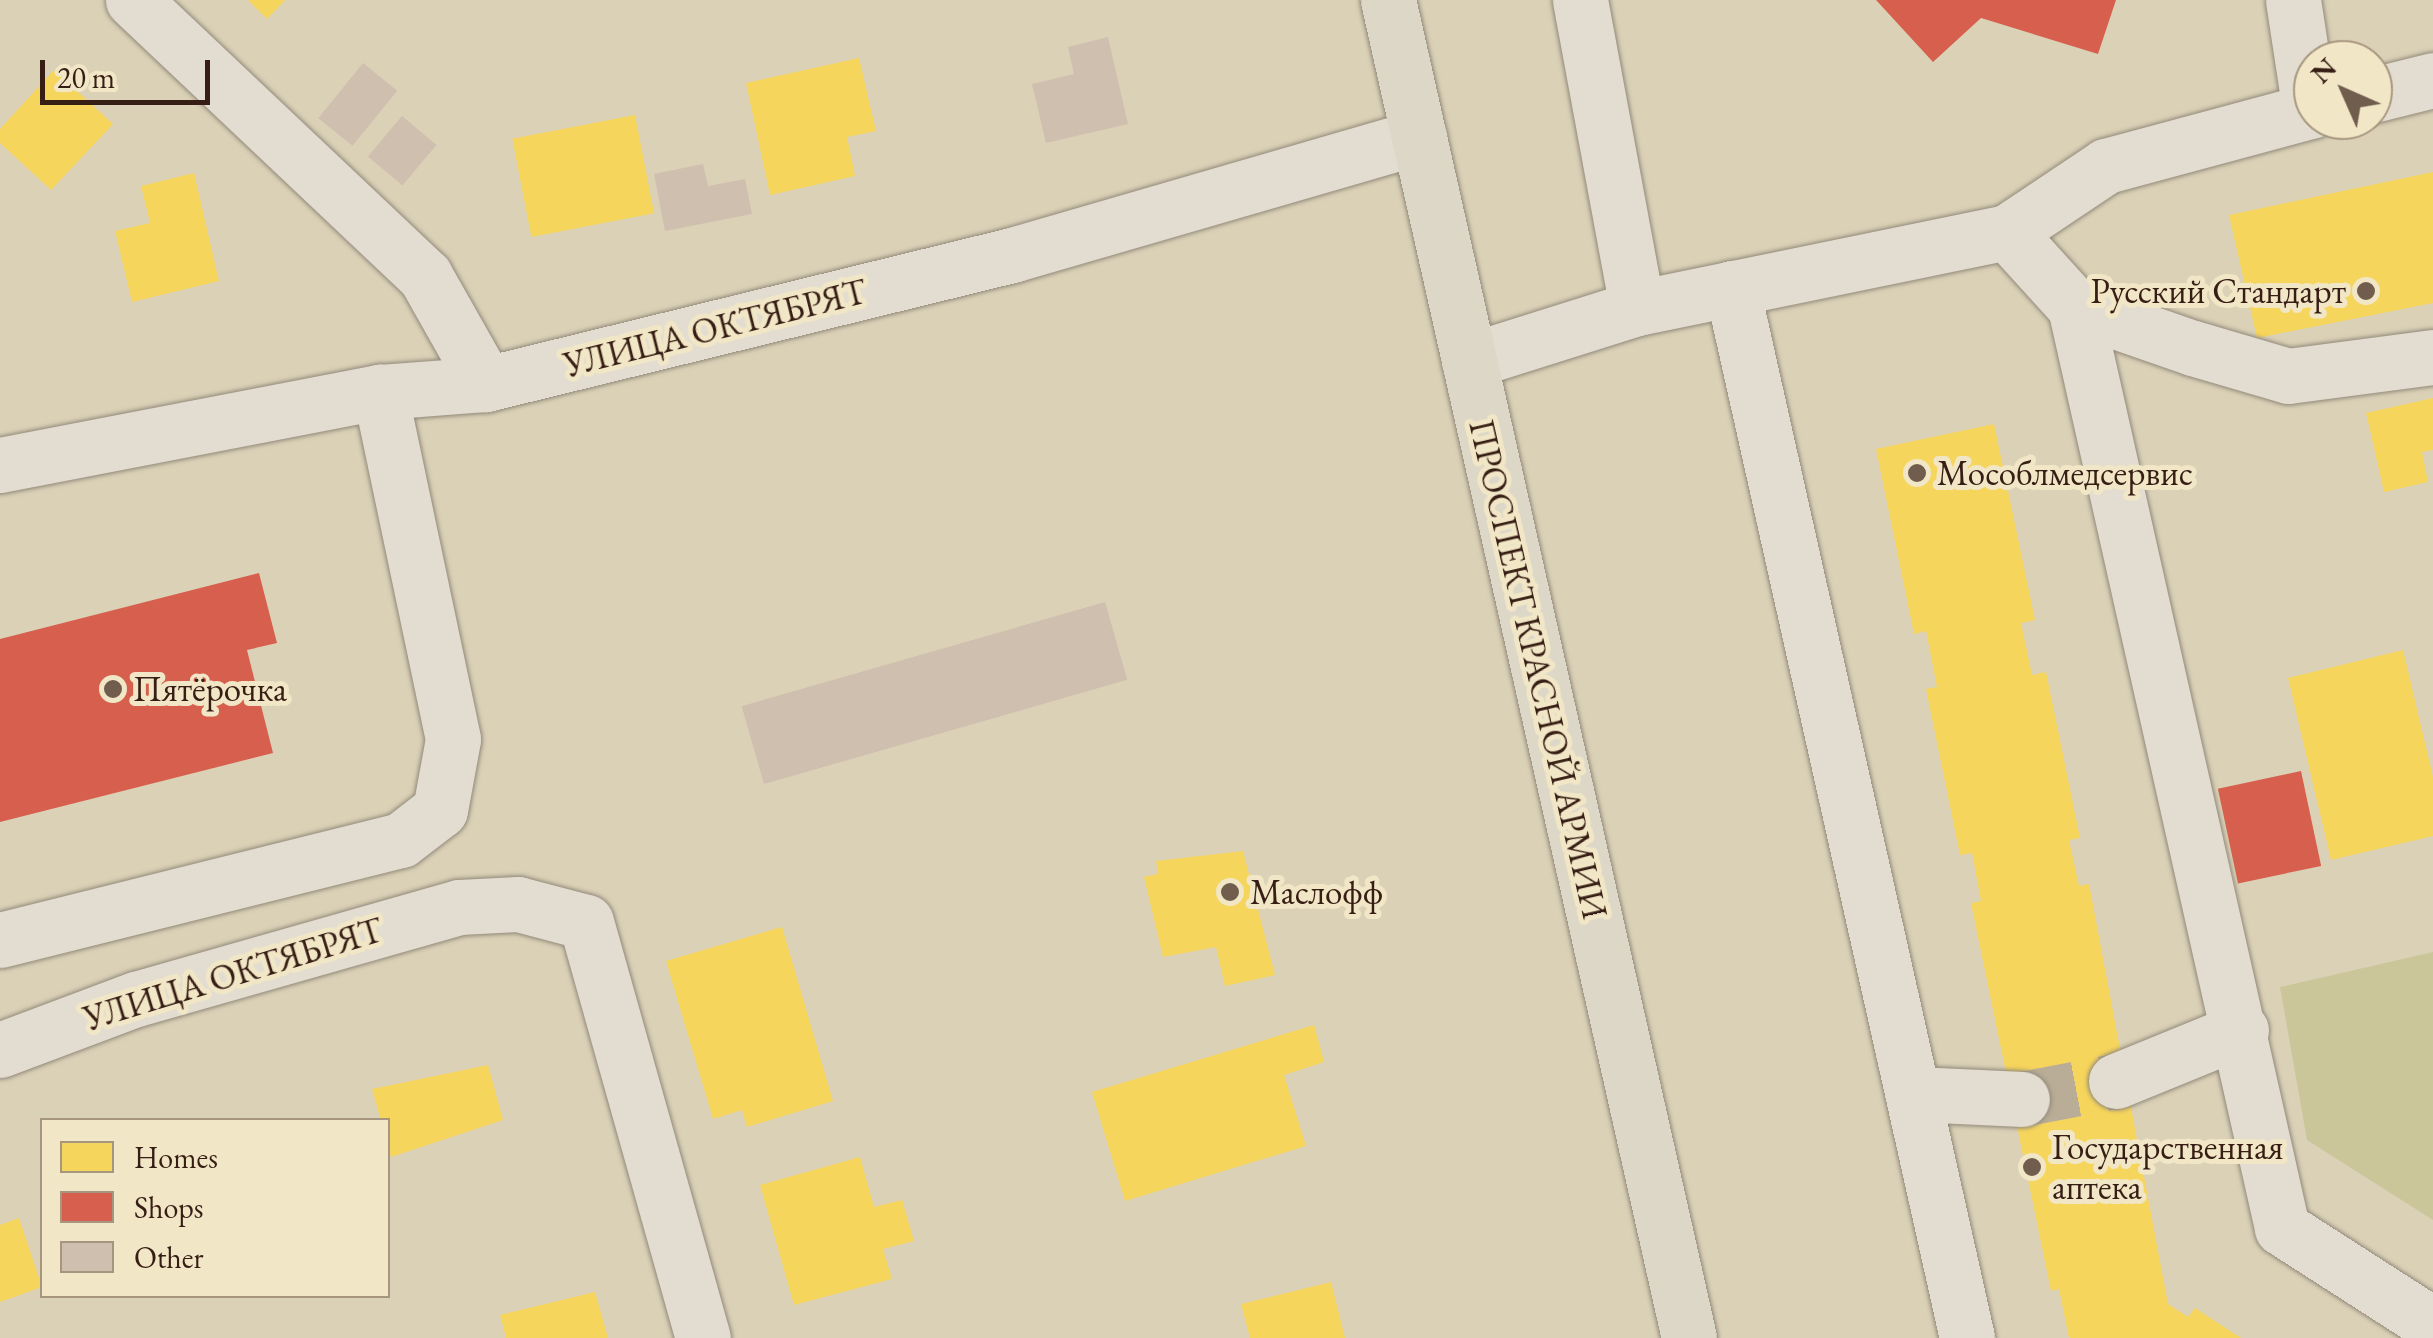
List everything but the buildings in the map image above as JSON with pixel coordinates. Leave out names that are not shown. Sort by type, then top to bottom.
[{"type":"main road","name":"ПРОСПЕКТ КРАСНОЙ АРМИИ","points":[[1388,0],[1689,1338]]},
{"type":"street","points":[[133,0],[426,276],[486,384]]},
{"type":"street","points":[[1580,0],[1637,308]]},
{"type":"street","points":[[2293,0],[2299,40]]},
{"type":"street","points":[[2393,90],[2433,80]]},
{"type":"street","points":[[1469,361],[1637,308],[2007,232],[2106,166],[2293,116]]},
{"type":"street","name":"УЛИЦА ОКТЯБРЯТ","points":[[0,465],[380,392],[486,384],[1012,255],[1418,137]]},
{"type":"street","points":[[2007,232],[2074,308],[2282,1228],[2433,1325]]},
{"type":"street","points":[[1732,288],[1968,1338]]},
{"type":"street","points":[[2074,308],[2288,376],[2433,358]]},
{"type":"street","points":[[0,940],[402,840],[440,810],[453,739],[380,392]]},
{"type":"street","name":"УЛИЦА ОКТЯБРЯТ","points":[[0,1050],[136,999],[459,907],[518,904],[586,922],[703,1338]]},
{"type":"street","points":[[2116,1081],[2240,1030]]},
{"type":"street","points":[[1916,1094],[2022,1099]]},
{"type":"shaded area","points":[[2433,952],[2433,1220],[2307,1140],[2280,987]]},
{"type":"tunnel","points":[[2022,1099],[2116,1081]]},
{"type":"place","name":"Русский Стандарт","points":[[2366,291]]},
{"type":"place","name":"Мособлмедсервис","points":[[1917,473]]},
{"type":"place","name":"Пятёрочка","points":[[113,689]]},
{"type":"place","name":"Маслофф","points":[[1230,892]]},
{"type":"place","name":"Государственная аптека","points":[[2032,1167]]}]
